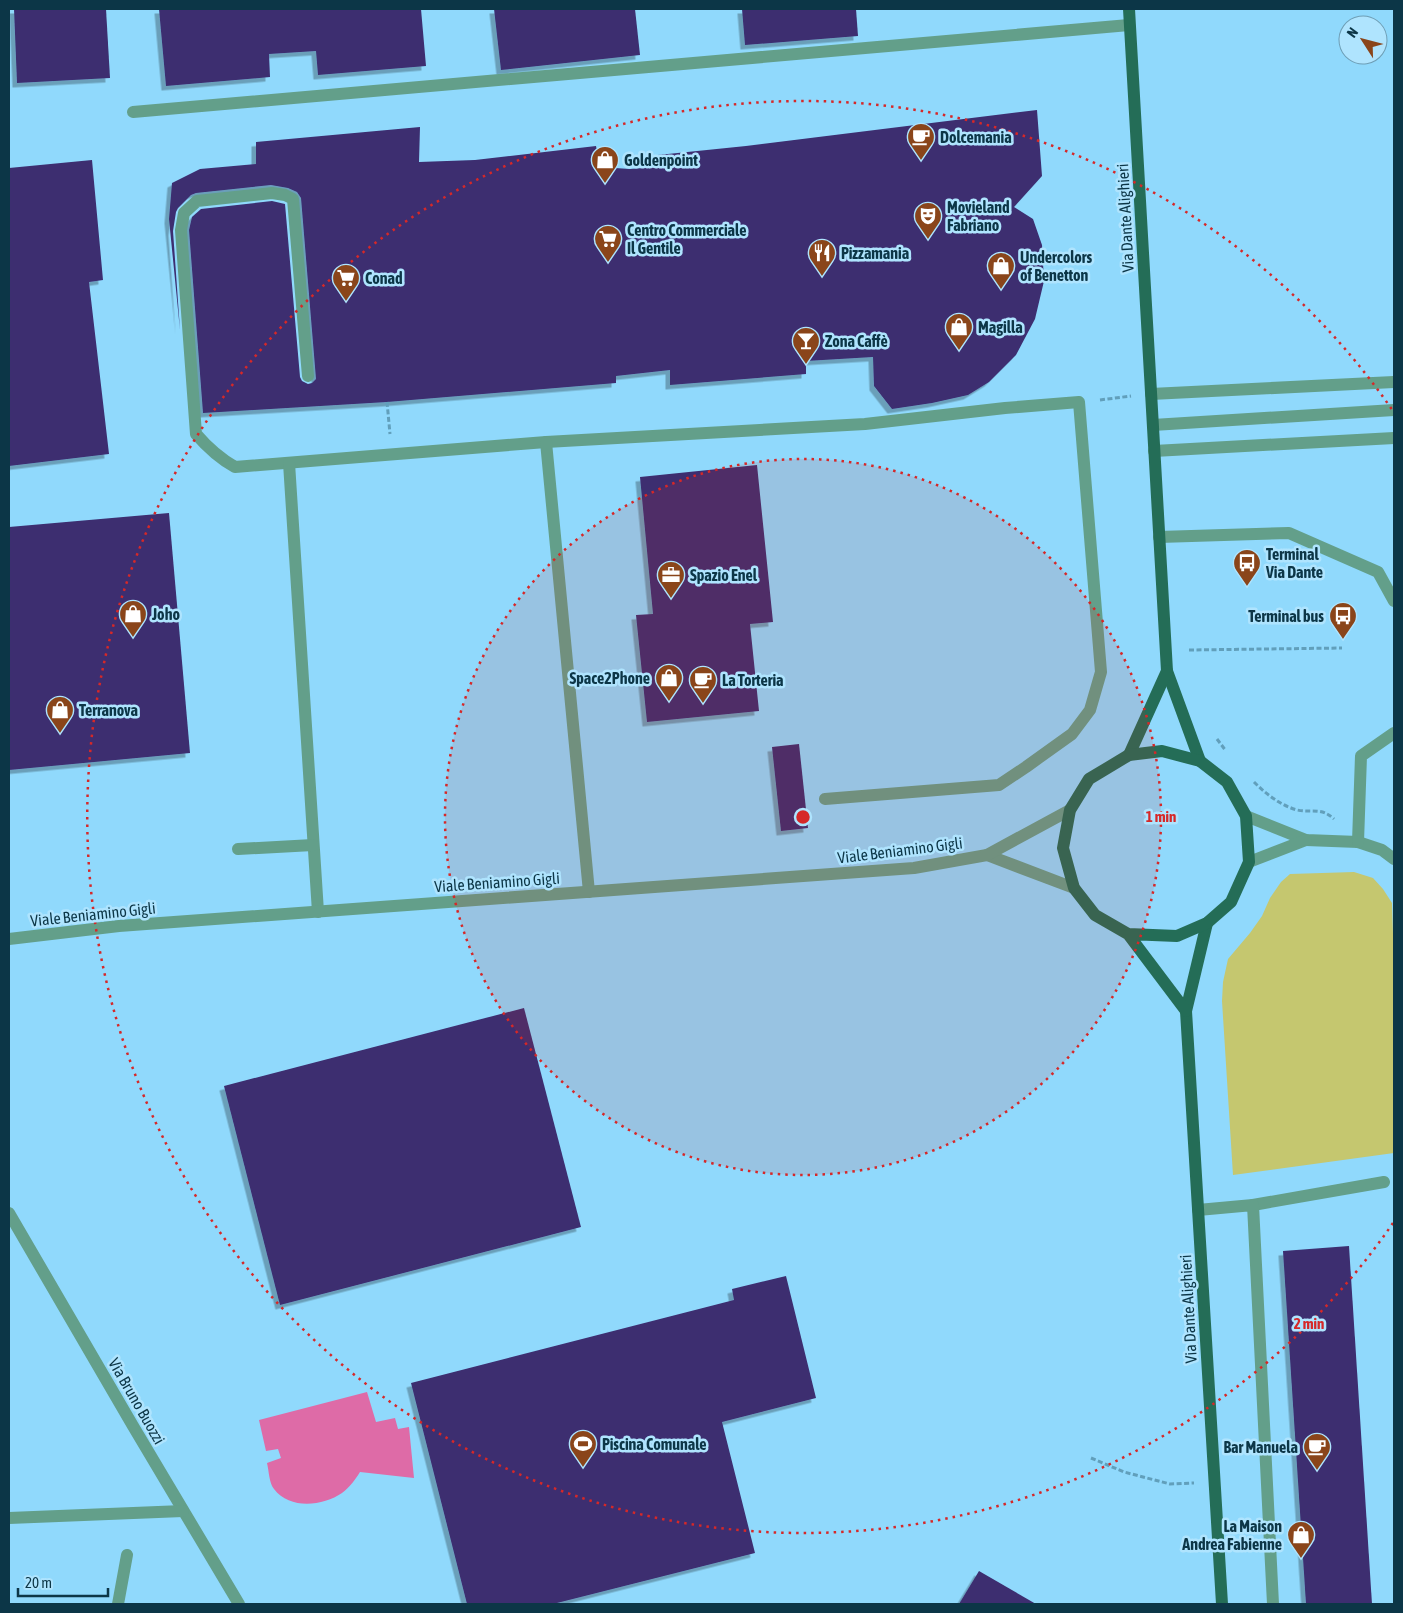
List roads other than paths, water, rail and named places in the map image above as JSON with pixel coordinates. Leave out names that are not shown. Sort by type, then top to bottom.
[{"type":"main road","name":"Via Dante Alighieri","points":[[1128,9],[1166,670],[1200,761]]},
{"type":"main road","name":"Via Dante Alighieri","points":[[1129,755],[1166,670]]},
{"type":"main road","points":[[1128,934],[1177,936],[1207,923],[1231,902],[1249,862],[1246,816],[1227,782],[1200,761],[1162,751],[1129,755],[1090,779],[1070,810],[1063,848],[1074,888],[1095,915],[1128,934],[1186,1012]]},
{"type":"main road","name":"Via Dante Alighieri","points":[[1207,923],[1186,1012],[1222,1604]]},
{"type":"street","points":[[133,112],[1129,24]]},
{"type":"street","points":[[308,376],[293,199],[272,194],[197,201],[184,213],[181,230],[196,434],[209,450],[235,467],[546,442],[864,424],[1005,408],[1079,402],[1102,672],[1090,710],[1072,734],[999,785],[825,798]]},
{"type":"street","points":[[1151,394],[1394,382]]},
{"type":"street","points":[[1153,425],[1394,410]]},
{"type":"street","points":[[1154,451],[1394,438]]},
{"type":"street","points":[[546,442],[589,892]]},
{"type":"street","points":[[289,462],[318,912]]},
{"type":"street","points":[[1159,537],[1289,533],[1378,572],[1394,601]]},
{"type":"street","points":[[1358,842],[1361,756],[1394,732]]},
{"type":"street","name":"Viale Beniamino Gigli","points":[[9,939],[119,926],[914,868],[987,855],[1070,810]]},
{"type":"street","points":[[1246,816],[1306,840],[1358,842],[1382,850],[1394,859]]},
{"type":"street","points":[[1249,862],[1306,840]]},
{"type":"street","points":[[238,849],[313,845]]},
{"type":"street","name":"Viale Beniamino Gigli","points":[[987,855],[1074,888]]},
{"type":"street","points":[[1198,1210],[1253,1205],[1384,1182]]},
{"type":"street","points":[[1253,1205],[1273,1604]]},
{"type":"street","name":"Via Bruno Buozzi","points":[[9,1213],[239,1604]]},
{"type":"street","points":[[9,1518],[183,1511]]},
{"type":"street","points":[[118,1604],[127,1555]]},
{"type":"place","name":"Dolcemania","points":[[921,161]]},
{"type":"place","name":"Goldenpoint","points":[[605,184]]},
{"type":"place","name":"Movieland Fabriano","points":[[928,240]]},
{"type":"place","name":"Centro Commerciale Il Gentile","points":[[608,263]]},
{"type":"place","name":"Pizzamania","points":[[822,277]]},
{"type":"place","name":"Undercolors of Benetton","points":[[1001,290]]},
{"type":"place","name":"Conad","points":[[346,302]]},
{"type":"place","name":"Magilla","points":[[959,351]]},
{"type":"place","name":"Zona Caffè","points":[[806,365]]},
{"type":"place","name":"Terminal Via Dante","points":[[1247,587]]},
{"type":"place","name":"Spazio Enel","points":[[671,599]]},
{"type":"place","name":"Joho","points":[[133,638]]},
{"type":"place","name":"Terminal bus","points":[[1343,640]]},
{"type":"place","name":"Space2Phone","points":[[669,702]]},
{"type":"place","name":"La Torteria","points":[[703,704]]},
{"type":"place","name":"Terranova","points":[[60,734]]},
{"type":"place","name":"Piscina Comunale","points":[[583,1468]]},
{"type":"place","name":"Bar Manuela","points":[[1317,1471]]},
{"type":"place","name":"La Maison Andrea Fabienne","points":[[1301,1559]]}]
